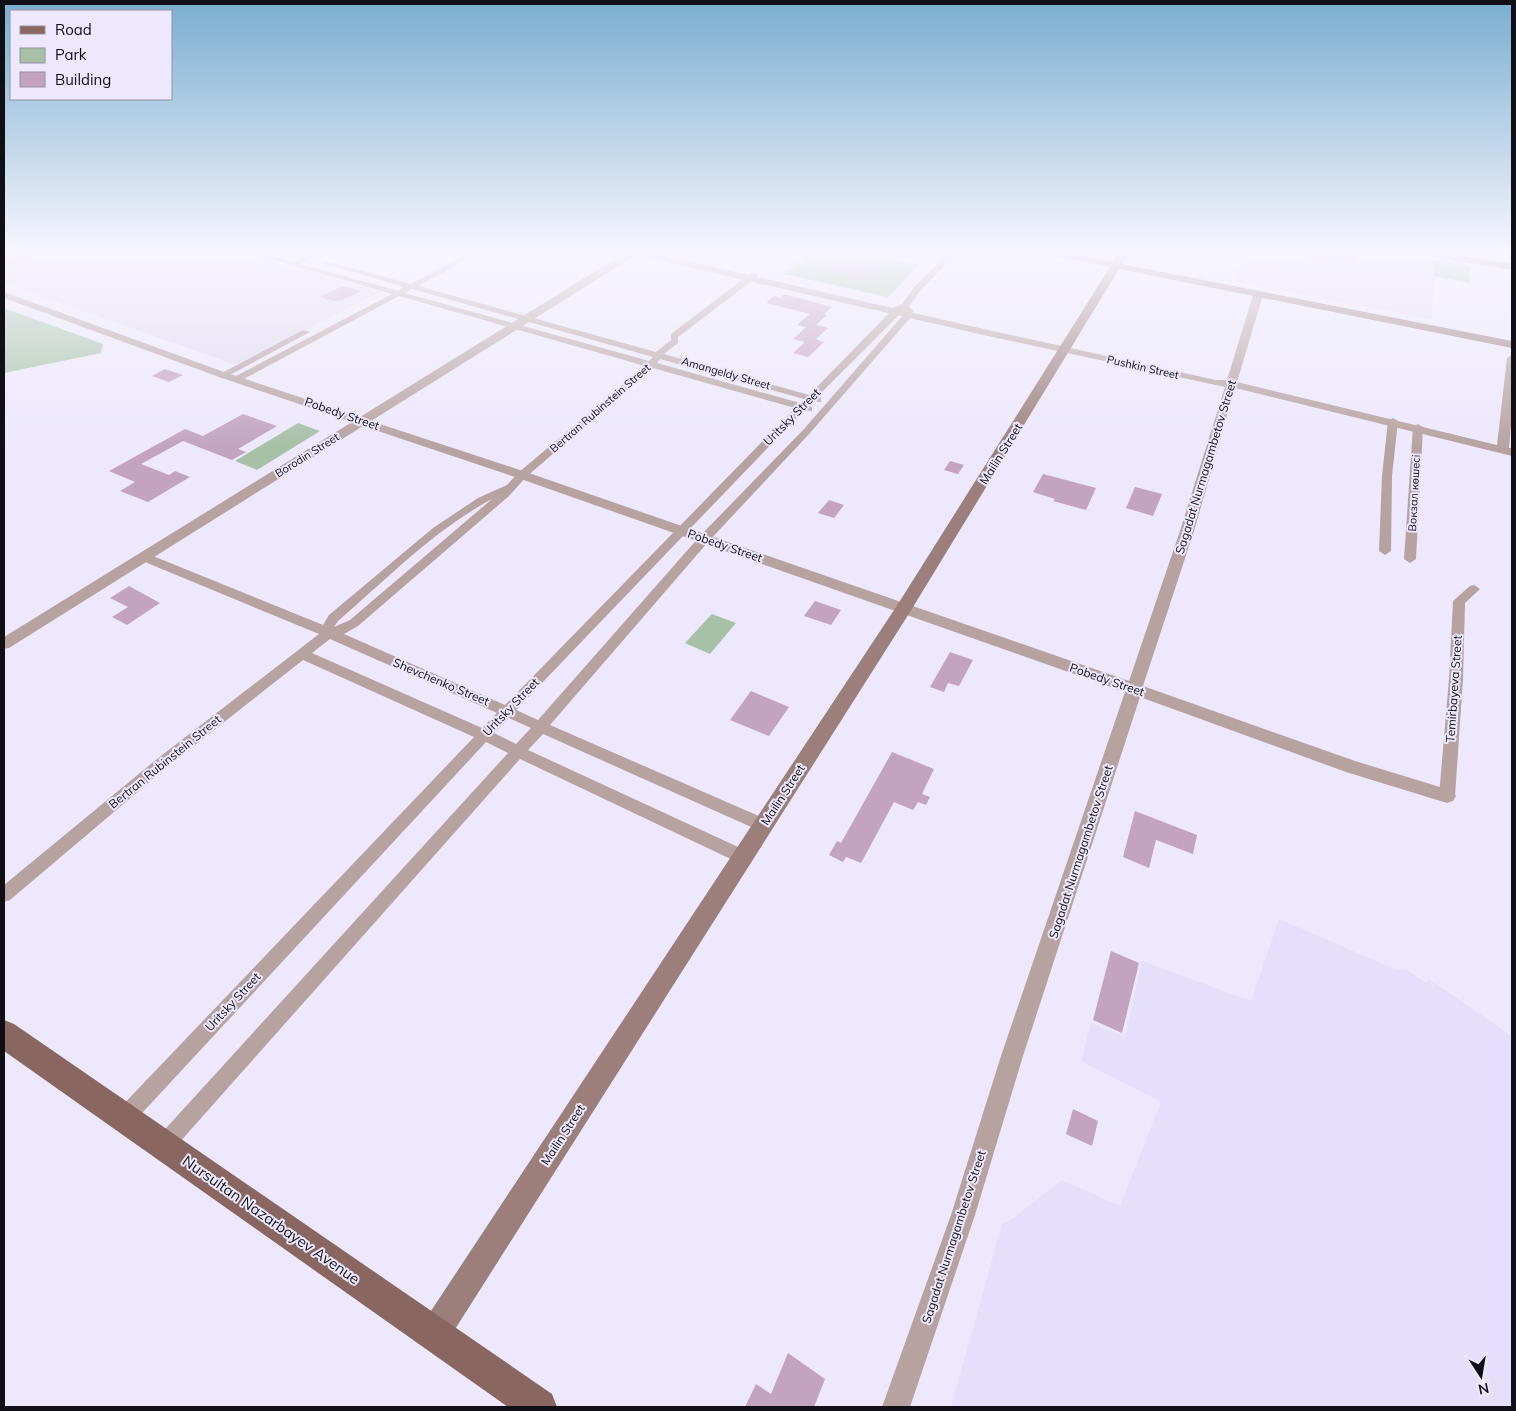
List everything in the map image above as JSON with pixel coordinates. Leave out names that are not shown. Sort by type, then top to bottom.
[{"type":"main road","name":"Mailin Street","points":[[434,1334],[904,608],[1086,317]]},
{"type":"main road","points":[[1369,317],[1512,345]]},
{"type":"main road","name":"Nursultan Nazarbayev Avenue","points":[[4,1034],[538,1407]]},
{"type":"street","name":"Pobedy Street","points":[[62,317],[223,375],[363,421],[517,480],[704,539],[1135,689],[1352,767],[1446,796]]},
{"type":"street","points":[[223,375],[335,317]]},
{"type":"street","points":[[237,379],[355,317]]},
{"type":"street","name":"Amangeldy Street","points":[[482,317],[823,413]]},
{"type":"street","name":"Amangeldy Street","points":[[519,317],[831,403]]},
{"type":"street","name":"Borodin Street","points":[[4,644],[530,317]]},
{"type":"street","name":"Bertran Rubinstein Street","points":[[517,480],[652,364],[658,355],[675,341],[674,336],[699,317]]},
{"type":"street","name":"Uritsky Street","points":[[124,1118],[484,735],[680,531],[802,406],[897,317]]},
{"type":"street","name":"Uritsky Street","points":[[164,1145],[541,726],[704,539],[823,413],[898,317]]},
{"type":"street","name":"Pushkin Street","points":[[929,317],[1393,421],[1508,450]]},
{"type":"street","name":"Sagadat Nurmagambetov Street","points":[[896,1407],[963,1216],[1012,1056],[1187,531],[1222,382],[1249,317]]},
{"type":"street","points":[[1508,450],[1512,358]]},
{"type":"street","points":[[1384,551],[1387,476],[1393,421]]},
{"type":"street","name":"Вокзал көшесі","points":[[1410,559],[1418,427]]},
{"type":"street","points":[[517,480],[505,494],[354,623],[343,630],[329,633],[328,627],[333,618],[442,526],[485,497],[517,480]]},
{"type":"street","name":"Shevchenko Street","points":[[144,557],[329,633],[508,710],[763,825]]},
{"type":"street","name":"Temirbayeva Street","points":[[1446,796],[1456,679],[1459,601],[1474,590]]},
{"type":"street","name":"Bertran Rubinstein Street","points":[[4,895],[162,763],[329,633]]},
{"type":"street","points":[[302,654],[484,735],[743,857]]},
{"type":"shaded area","points":[[100,317],[331,317],[236,365]]},
{"type":"shaded area","points":[[1279,919],[1397,970],[1407,970],[1426,983],[1429,979],[1512,1036],[1512,1407],[951,1407],[1002,1224],[1012,1219],[1062,1180],[1120,1206],[1161,1102],[1081,1061],[1091,1023],[1125,1037],[1142,961],[1251,1001]]},
{"type":"green space","points":[[4,317],[28,317],[103,344],[101,353],[4,373]]},
{"type":"green space","points":[[298,423],[320,431],[257,470],[235,461]]},
{"type":"green space","points":[[712,614],[736,623],[710,654],[685,643]]},
{"type":"building","points":[[807,317],[825,317],[816,325],[828,328],[816,339],[824,342],[808,357],[793,353],[805,342],[793,339],[806,327],[797,325]]},
{"type":"building","points":[[165,369],[183,375],[169,382],[152,376]]},
{"type":"building","points":[[243,414],[277,426],[238,449],[246,452],[232,460],[183,441],[141,464],[169,475],[175,471],[190,477],[148,502],[120,491],[135,482],[109,471],[185,429],[203,436]]},
{"type":"building","points":[[950,461],[964,465],[958,474],[944,470]]},
{"type":"building","points":[[1043,474],[1096,488],[1086,510],[1053,501],[1055,499],[1033,492]]},
{"type":"building","points":[[1135,487],[1162,494],[1153,516],[1126,508]]},
{"type":"building","points":[[829,500],[844,505],[834,518],[818,513]]},
{"type":"building","points":[[129,586],[160,603],[127,625],[112,617],[128,607],[110,598]]},
{"type":"building","points":[[815,601],[841,610],[831,625],[804,616]]},
{"type":"building","points":[[950,652],[973,660],[959,686],[948,683],[944,692],[930,687]]},
{"type":"building","points":[[751,691],[789,707],[769,736],[730,720]]},
{"type":"building","points":[[892,752],[934,769],[922,794],[930,797],[926,805],[918,802],[913,810],[894,802],[861,863],[846,857],[843,862],[829,855],[837,841],[841,843]]},
{"type":"building","points":[[1135,811],[1197,835],[1193,854],[1156,840],[1149,868],[1123,857]]},
{"type":"building","points":[[1111,951],[1139,963],[1122,1033],[1093,1020]]},
{"type":"building","points":[[1073,1109],[1098,1121],[1092,1146],[1066,1134]]},
{"type":"building","points":[[788,1353],[825,1379],[814,1407],[745,1407],[756,1384],[771,1394]]}]
